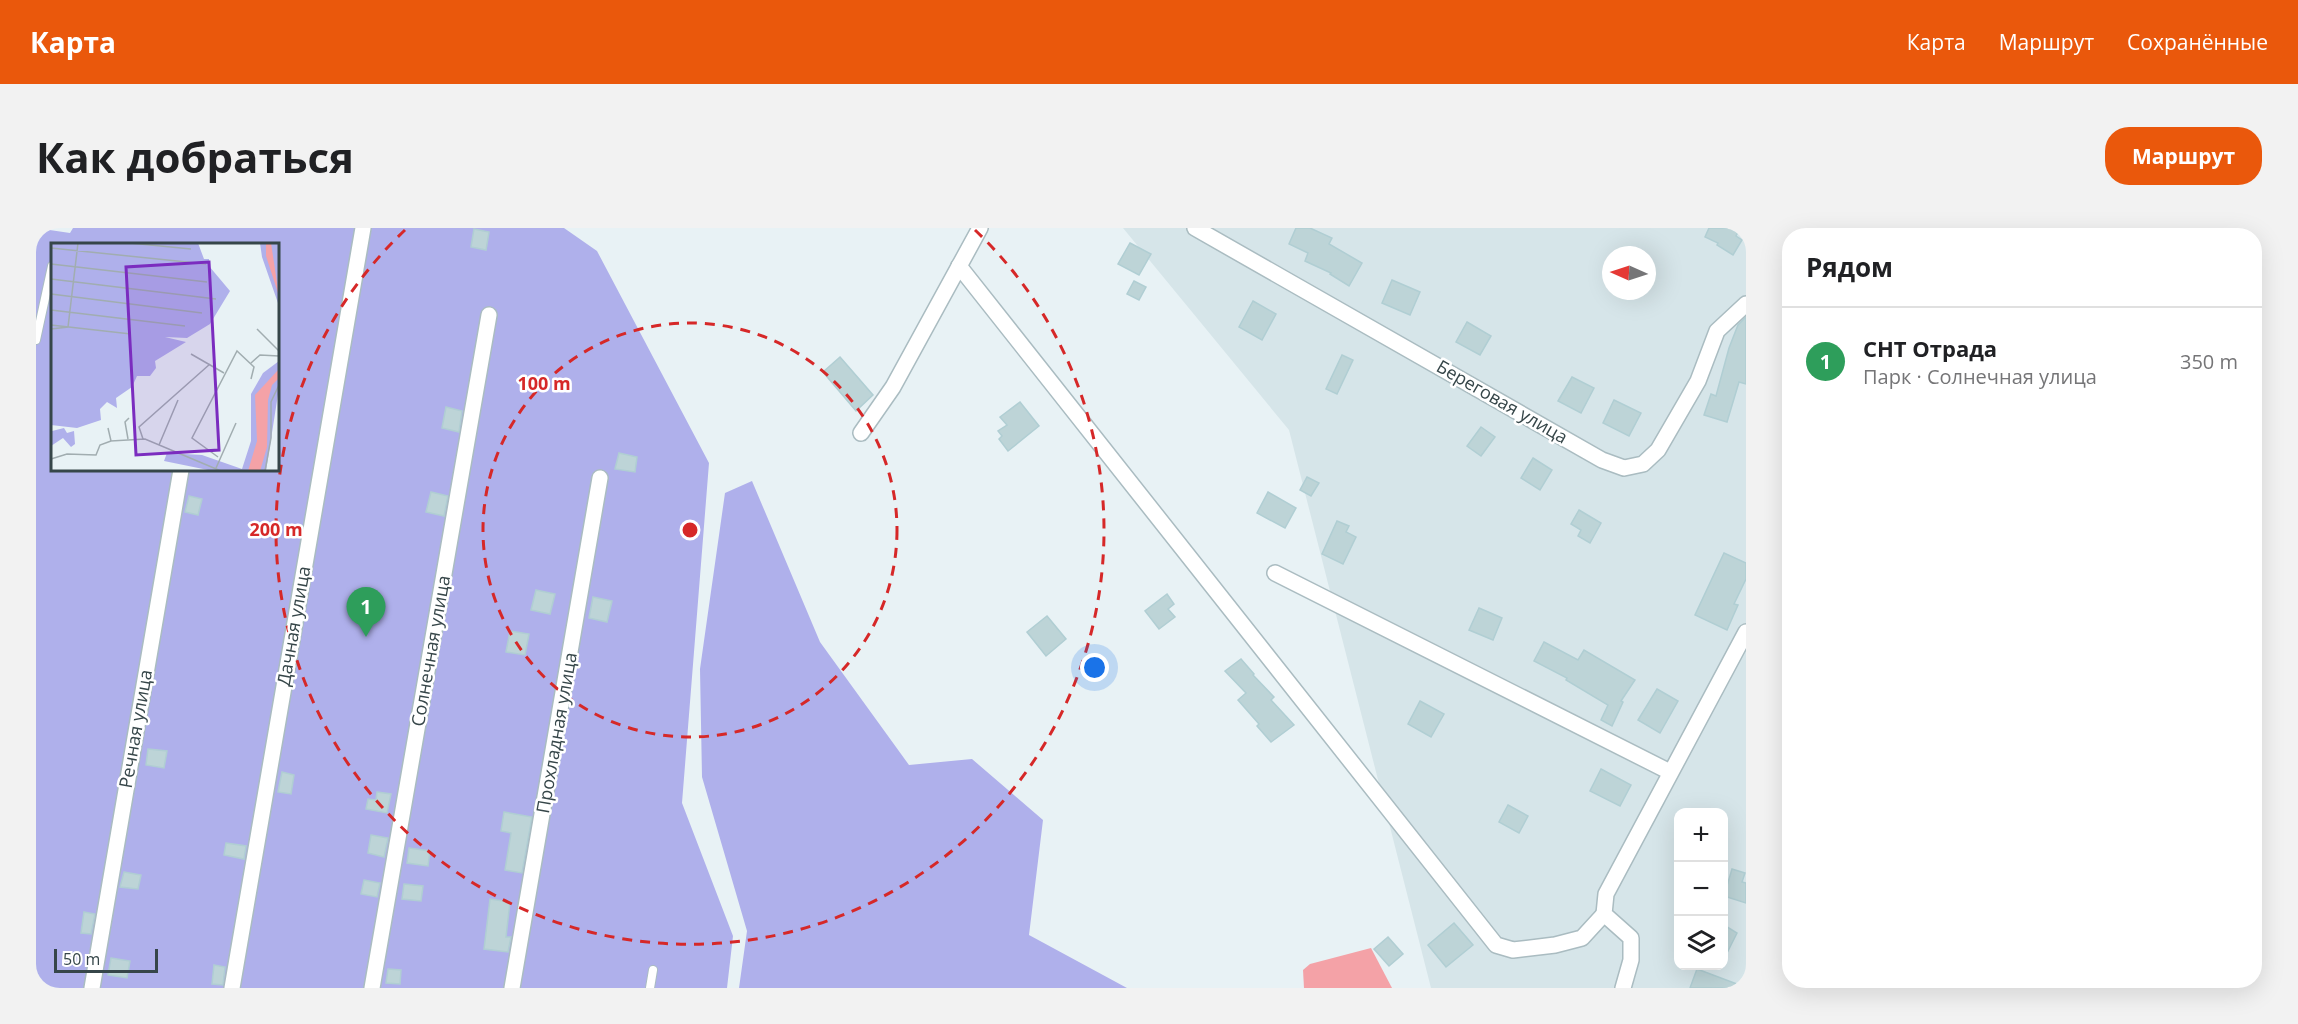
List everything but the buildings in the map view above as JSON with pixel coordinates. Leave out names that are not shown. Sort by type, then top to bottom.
[{"type":"street","name":"Дачная улица","points":[[232,988],[363,228]]},
{"type":"street","points":[[861,433],[893,387],[980,228]]},
{"type":"street","name":"Береговая улица","points":[[1196,228],[1602,460],[1624,468],[1643,465],[1658,450],[1698,381],[1717,331],[1746,304]]},
{"type":"street","points":[[959,266],[1496,945],[1513,950],[1555,945],[1582,938],[1604,914],[1606,894],[1746,632]]},
{"type":"street","name":"Солнечная улица","points":[[372,988],[489,315]]},
{"type":"street","name":"Речная улица","points":[[92,988],[181,471]]},
{"type":"street","name":"Прохладная улица","points":[[512,988],[600,478]]},
{"type":"street","points":[[1275,573],[1670,772]]},
{"type":"street","points":[[1604,914],[1630,938],[1631,960],[1623,988]]},
{"type":"lane","points":[[36,340],[51,271]]},
{"type":"lane","points":[[650,988],[653,970]]},
{"type":"shaded area","points":[[36,228],[70,233],[73,228],[564,228],[597,251],[709,463],[682,803],[733,936],[727,988],[36,988]]},
{"type":"shaded area","points":[[1123,228],[1746,228],[1746,988],[1431,988],[1289,430]]},
{"type":"shaded area","points":[[752,481],[820,642],[909,765],[972,759],[1043,820],[1029,935],[1127,988],[739,988],[747,931],[702,777],[700,669],[725,493]]},
{"type":"shaded area","points":[[1371,948],[1392,988],[1304,988],[1303,970],[1310,964]]},
{"type":"place","name":"СНТ Отрада","points":[[366,637]]}]
